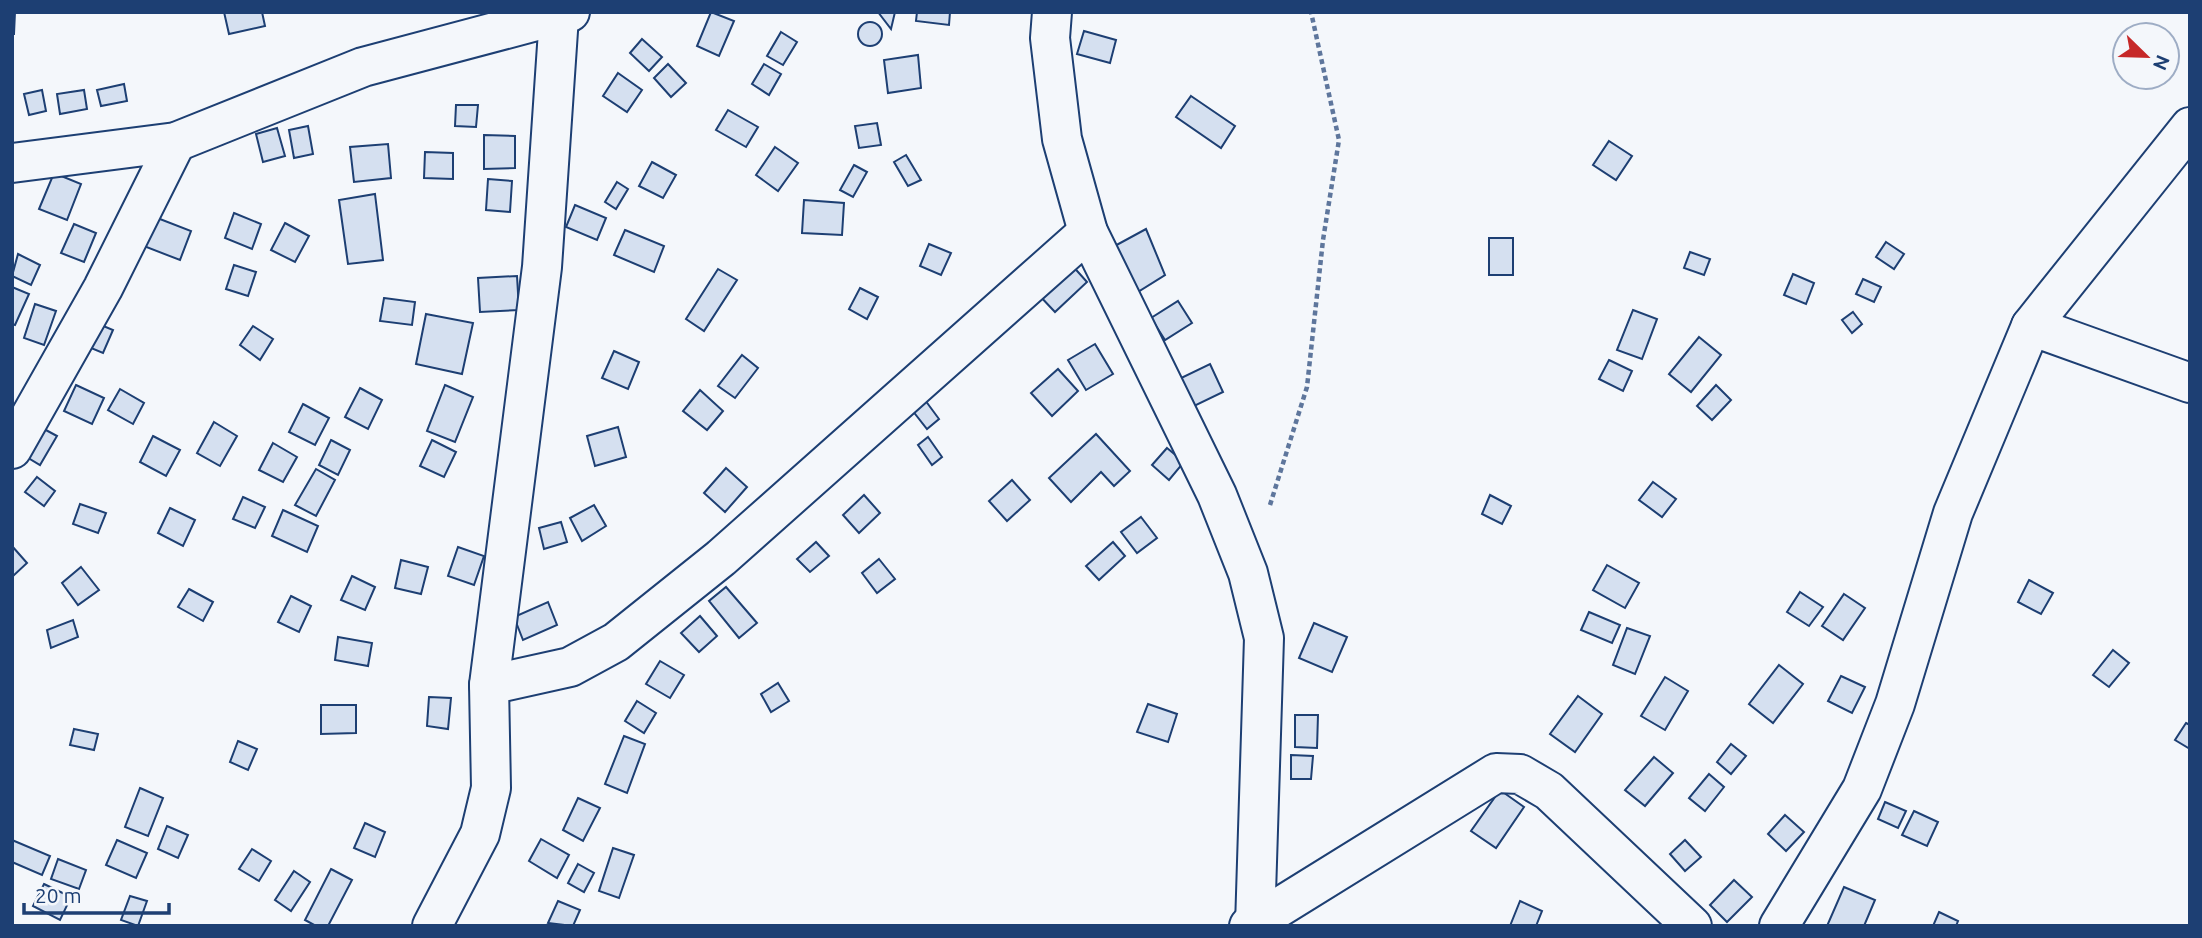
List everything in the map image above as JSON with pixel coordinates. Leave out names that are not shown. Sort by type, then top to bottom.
[{"type":"street","points":[[1052,12],[1050,38],[1062,138],[1088,232],[1217,495],[1248,573],[1264,638],[1253,925]]},
{"type":"street","points":[[12,163],[176,142],[363,67],[565,14],[541,267],[488,685],[491,788],[480,834],[432,926]]},
{"type":"street","points":[[1779,926],[1862,789],[1895,705],[1953,513],[2031,326],[2190,127]]},
{"type":"street","points":[[12,449],[103,288],[176,142]]},
{"type":"street","points":[[488,685],[570,667],[615,642],[721,558],[1088,232]]},
{"type":"street","points":[[2031,326],[2190,383]]},
{"type":"street","points":[[1253,925],[1496,773],[1520,774],[1549,791],[1692,926]]},
{"type":"path","points":[[1269,506],[1307,387],[1323,240],[1339,140],[1311,12]]},
{"type":"building","points":[[12,12],[15,12],[14,34],[12,34]]},
{"type":"building","points":[[224,12],[262,12],[265,26],[229,34]]},
{"type":"building","points":[[711,12],[734,21],[719,56],[697,46]]},
{"type":"building","points":[[878,12],[895,12],[891,29]]},
{"type":"building","points":[[917,12],[950,12],[949,25],[916,21]]},
{"type":"building","points":[[870,22],[881,29],[882,34],[875,45],[870,46],[859,39],[858,34],[865,23]]},
{"type":"building","points":[[1084,31],[1116,40],[1110,63],[1077,54]]},
{"type":"building","points":[[781,32],[797,42],[783,65],[767,56]]},
{"type":"building","points":[[642,39],[662,57],[649,71],[630,53]]},
{"type":"building","points":[[918,55],[921,88],[888,93],[884,60]]},
{"type":"building","points":[[668,64],[686,83],[671,97],[654,78]]},
{"type":"building","points":[[764,64],[781,74],[769,95],[752,84]]},
{"type":"building","points":[[618,73],[642,90],[627,112],[603,96]]},
{"type":"building","points":[[124,84],[127,101],[101,106],[97,90]]},
{"type":"building","points":[[42,90],[46,111],[29,115],[24,94]]},
{"type":"building","points":[[84,90],[87,109],[60,114],[57,94]]},
{"type":"building","points":[[1191,96],[1235,126],[1221,148],[1176,117]]},
{"type":"building","points":[[456,105],[478,105],[476,127],[455,126]]},
{"type":"building","points":[[728,110],[758,127],[746,147],[716,130]]},
{"type":"building","points":[[877,123],[881,145],[859,148],[855,126]]},
{"type":"building","points":[[308,126],[313,154],[294,158],[289,130]]},
{"type":"building","points":[[277,128],[285,156],[263,162],[256,134]]},
{"type":"building","points":[[484,135],[515,136],[515,168],[484,169]]},
{"type":"building","points":[[1609,141],[1632,156],[1616,180],[1593,165]]},
{"type":"building","points":[[388,144],[391,178],[354,182],[350,147]]},
{"type":"building","points":[[775,147],[798,163],[778,191],[756,175]]},
{"type":"building","points":[[425,152],[453,153],[453,179],[424,178]]},
{"type":"building","points":[[906,155],[921,180],[908,186],[894,162]]},
{"type":"building","points":[[652,162],[676,175],[663,198],[639,186]]},
{"type":"building","points":[[854,165],[867,172],[853,197],[840,190]]},
{"type":"building","points":[[54,173],[81,184],[67,220],[39,209]]},
{"type":"building","points":[[488,179],[512,181],[510,212],[486,210]]},
{"type":"building","points":[[617,182],[628,189],[616,209],[605,202]]},
{"type":"building","points":[[375,194],[383,260],[348,264],[339,200]]},
{"type":"building","points":[[804,200],[844,203],[842,235],[802,233]]},
{"type":"building","points":[[575,205],[606,218],[597,240],[566,227]]},
{"type":"building","points":[[234,213],[261,224],[252,249],[225,238]]},
{"type":"building","points":[[147,214],[191,231],[180,260],[136,243]]},
{"type":"building","points":[[285,223],[309,236],[295,262],[271,250]]},
{"type":"building","points":[[74,224],[96,233],[84,262],[61,253]]},
{"type":"building","points":[[1146,229],[1165,275],[1133,295],[1111,248]]},
{"type":"building","points":[[625,230],[664,246],[654,272],[614,255]]},
{"type":"building","points":[[1489,238],[1513,238],[1513,275],[1489,275]]},
{"type":"building","points":[[1886,242],[1904,254],[1894,269],[1876,257]]},
{"type":"building","points":[[929,244],[951,253],[941,275],[920,266]]},
{"type":"building","points":[[1690,252],[1710,259],[1704,275],[1684,268]]},
{"type":"building","points":[[18,254],[40,265],[31,285],[12,276]]},
{"type":"building","points":[[1070,263],[1087,282],[1055,312],[1037,293]]},
{"type":"building","points":[[234,265],[256,272],[248,296],[226,289]]},
{"type":"building","points":[[718,269],[737,280],[704,331],[686,319]]},
{"type":"building","points":[[1793,274],[1814,283],[1806,304],[1784,295]]},
{"type":"building","points":[[517,276],[519,310],[480,312],[478,278]]},
{"type":"building","points":[[1863,279],[1881,287],[1874,302],[1856,294]]},
{"type":"building","points":[[12,287],[29,294],[15,325],[12,324]]},
{"type":"building","points":[[860,288],[878,297],[867,319],[849,309]]},
{"type":"building","points":[[384,298],[415,302],[412,325],[380,321]]},
{"type":"building","points":[[1178,301],[1192,323],[1165,340],[1151,318]]},
{"type":"building","points":[[35,304],[56,311],[44,345],[24,338]]},
{"type":"building","points":[[1633,310],[1657,319],[1642,359],[1617,350]]},
{"type":"building","points":[[1853,312],[1862,324],[1852,333],[1842,320]]},
{"type":"building","points":[[426,314],[473,323],[462,374],[416,364]]},
{"type":"building","points":[[89,320],[113,330],[103,353],[79,343]]},
{"type":"building","points":[[253,326],[273,339],[260,360],[240,345]]},
{"type":"building","points":[[1699,337],[1721,355],[1691,392],[1669,374]]},
{"type":"building","points":[[1095,344],[1113,374],[1086,390],[1068,360]]},
{"type":"building","points":[[614,351],[639,362],[628,389],[602,378]]},
{"type":"building","points":[[742,355],[758,368],[735,398],[718,386]]},
{"type":"building","points":[[1609,360],[1632,371],[1623,391],[1599,379]]},
{"type":"building","points":[[1210,364],[1223,392],[1190,408],[1177,380]]},
{"type":"building","points":[[1058,369],[1078,391],[1052,416],[1031,393]]},
{"type":"building","points":[[76,385],[104,398],[92,424],[64,411]]},
{"type":"building","points":[[445,385],[473,397],[455,442],[427,431]]},
{"type":"building","points":[[1716,385],[1731,400],[1712,420],[1697,406]]},
{"type":"building","points":[[360,388],[382,400],[368,429],[345,417]]},
{"type":"building","points":[[120,389],[144,403],[133,424],[108,410]]},
{"type":"building","points":[[700,390],[723,411],[707,430],[683,411]]},
{"type":"building","points":[[925,400],[939,419],[927,429],[912,410]]},
{"type":"building","points":[[303,404],[329,418],[315,445],[289,432]]},
{"type":"building","points":[[31,422],[57,436],[40,465],[15,450]]},
{"type":"building","points":[[214,422],[237,436],[220,466],[197,453]]},
{"type":"building","points":[[618,427],[626,457],[595,466],[587,436]]},
{"type":"building","points":[[1096,434],[1130,471],[1114,486],[1101,472],[1071,502],[1049,478]]},
{"type":"building","points":[[153,436],[180,450],[166,476],[140,462]]},
{"type":"building","points":[[928,437],[942,457],[932,465],[918,445]]},
{"type":"building","points":[[331,440],[350,450],[338,475],[319,465]]},
{"type":"building","points":[[432,440],[456,452],[444,477],[420,466]]},
{"type":"building","points":[[273,443],[297,457],[283,482],[259,470]]},
{"type":"building","points":[[1167,448],[1184,462],[1169,480],[1152,465]]},
{"type":"building","points":[[726,468],[747,487],[725,512],[704,493]]},
{"type":"building","points":[[316,469],[335,480],[316,516],[295,505]]},
{"type":"building","points":[[37,477],[55,491],[44,506],[25,492]]},
{"type":"building","points":[[1012,480],[1030,500],[1007,521],[989,501]]},
{"type":"building","points":[[1653,482],[1676,499],[1662,517],[1639,500]]},
{"type":"building","points":[[864,495],[880,513],[859,533],[843,515]]},
{"type":"building","points":[[1490,495],[1511,506],[1502,524],[1482,514]]},
{"type":"building","points":[[243,497],[265,507],[255,528],[233,519]]},
{"type":"building","points":[[80,504],[106,513],[98,533],[73,524]]},
{"type":"building","points":[[594,505],[606,526],[582,541],[570,518]]},
{"type":"building","points":[[170,508],[195,520],[183,546],[158,533]]},
{"type":"building","points":[[283,510],[318,526],[307,552],[272,536]]},
{"type":"building","points":[[1141,517],[1157,538],[1137,553],[1121,532]]},
{"type":"building","points":[[561,522],[567,542],[544,549],[539,528]]},
{"type":"building","points":[[816,542],[829,556],[810,572],[797,559]]},
{"type":"building","points":[[1113,542],[1125,556],[1099,580],[1086,566]]},
{"type":"building","points":[[12,546],[27,563],[12,577]]},
{"type":"building","points":[[458,547],[484,556],[474,585],[448,576]]},
{"type":"building","points":[[879,559],[895,579],[877,593],[862,573]]},
{"type":"building","points":[[401,560],[428,567],[421,594],[395,588]]},
{"type":"building","points":[[1607,565],[1639,583],[1625,608],[1593,590]]},
{"type":"building","points":[[81,567],[99,590],[78,605],[62,583]]},
{"type":"building","points":[[352,576],[375,587],[365,610],[341,600]]},
{"type":"building","points":[[2029,580],[2053,593],[2041,614],[2018,602]]},
{"type":"building","points":[[726,587],[757,623],[739,638],[709,601]]},
{"type":"building","points":[[189,589],[213,602],[203,621],[178,607]]},
{"type":"building","points":[[1800,592],[1823,607],[1809,626],[1787,612]]},
{"type":"building","points":[[1844,594],[1865,608],[1843,640],[1822,626]]},
{"type":"building","points":[[291,596],[311,606],[299,632],[278,622]]},
{"type":"building","points":[[548,602],[557,625],[523,640],[514,617]]},
{"type":"building","points":[[1589,612],[1620,625],[1612,643],[1581,630]]},
{"type":"building","points":[[700,616],[717,636],[699,652],[681,633]]},
{"type":"building","points":[[73,620],[78,637],[51,648],[47,630]]},
{"type":"building","points":[[1314,623],[1347,637],[1332,672],[1299,658]]},
{"type":"building","points":[[1627,628],[1650,636],[1635,674],[1613,665]]},
{"type":"building","points":[[338,637],[372,643],[368,666],[335,660]]},
{"type":"building","points":[[2113,650],[2129,663],[2109,687],[2093,675]]},
{"type":"building","points":[[660,661],[684,675],[670,698],[646,684]]},
{"type":"building","points":[[1779,665],[1803,684],[1773,723],[1749,704]]},
{"type":"building","points":[[1841,676],[1865,687],[1852,713],[1828,701]]},
{"type":"building","points":[[1665,677],[1688,691],[1665,730],[1641,716]]},
{"type":"building","points":[[778,683],[789,701],[771,712],[761,694]]},
{"type":"building","points":[[1578,696],[1602,714],[1575,752],[1550,734]]},
{"type":"building","points":[[429,697],[451,698],[448,729],[427,726]]},
{"type":"building","points":[[637,701],[656,713],[644,733],[625,721]]},
{"type":"building","points":[[1148,704],[1177,714],[1168,742],[1137,732]]},
{"type":"building","points":[[321,705],[356,705],[356,733],[321,734]]},
{"type":"building","points":[[1295,715],[1318,715],[1317,748],[1295,747]]},
{"type":"building","points":[[2186,723],[2190,725],[2190,749],[2175,740]]},
{"type":"building","points":[[74,729],[98,734],[94,750],[70,745]]},
{"type":"building","points":[[624,736],[645,744],[627,793],[605,784]]},
{"type":"building","points":[[238,741],[257,749],[248,770],[230,762]]},
{"type":"building","points":[[1731,744],[1746,756],[1731,774],[1717,762]]},
{"type":"building","points":[[1291,755],[1313,756],[1311,779],[1291,779]]},
{"type":"building","points":[[1654,757],[1673,773],[1645,806],[1625,790]]},
{"type":"building","points":[[1709,774],[1724,787],[1705,811],[1689,798]]},
{"type":"building","points":[[140,788],[163,798],[148,836],[125,827]]},
{"type":"building","points":[[1500,790],[1524,807],[1496,848],[1471,831]]},
{"type":"building","points":[[578,798],[600,808],[583,841],[563,830]]},
{"type":"building","points":[[1885,802],[1906,811],[1898,828],[1878,819]]},
{"type":"building","points":[[1914,811],[1938,822],[1927,846],[1902,835]]},
{"type":"building","points":[[1785,815],[1804,832],[1786,851],[1768,834]]},
{"type":"building","points":[[365,823],[385,832],[375,857],[354,848]]},
{"type":"building","points":[[167,826],[188,835],[178,858],[158,849]]},
{"type":"building","points":[[541,839],[569,855],[557,878],[529,861]]},
{"type":"building","points":[[12,840],[50,856],[42,875],[12,862]]},
{"type":"building","points":[[117,840],[147,853],[136,878],[106,865]]},
{"type":"building","points":[[1685,840],[1701,857],[1685,871],[1670,854]]},
{"type":"building","points":[[613,848],[634,855],[619,898],[599,891]]},
{"type":"building","points":[[252,849],[271,861],[259,881],[239,869]]},
{"type":"building","points":[[58,859],[86,870],[79,889],[51,879]]},
{"type":"building","points":[[578,864],[594,873],[584,892],[568,883]]},
{"type":"building","points":[[331,869],[352,880],[328,926],[316,926],[305,920]]},
{"type":"building","points":[[294,871],[310,882],[291,911],[275,900]]},
{"type":"building","points":[[1734,880],[1752,897],[1727,922],[1710,905]]},
{"type":"building","points":[[44,884],[71,897],[60,920],[33,906]]},
{"type":"building","points":[[1844,887],[1875,900],[1864,926],[1827,926]]},
{"type":"building","points":[[130,896],[147,901],[138,926],[121,920]]},
{"type":"building","points":[[558,901],[580,910],[573,926],[548,923]]},
{"type":"building","points":[[1520,901],[1542,911],[1536,926],[1510,926]]},
{"type":"building","points":[[1939,912],[1958,921],[1956,926],[1933,926]]}]
